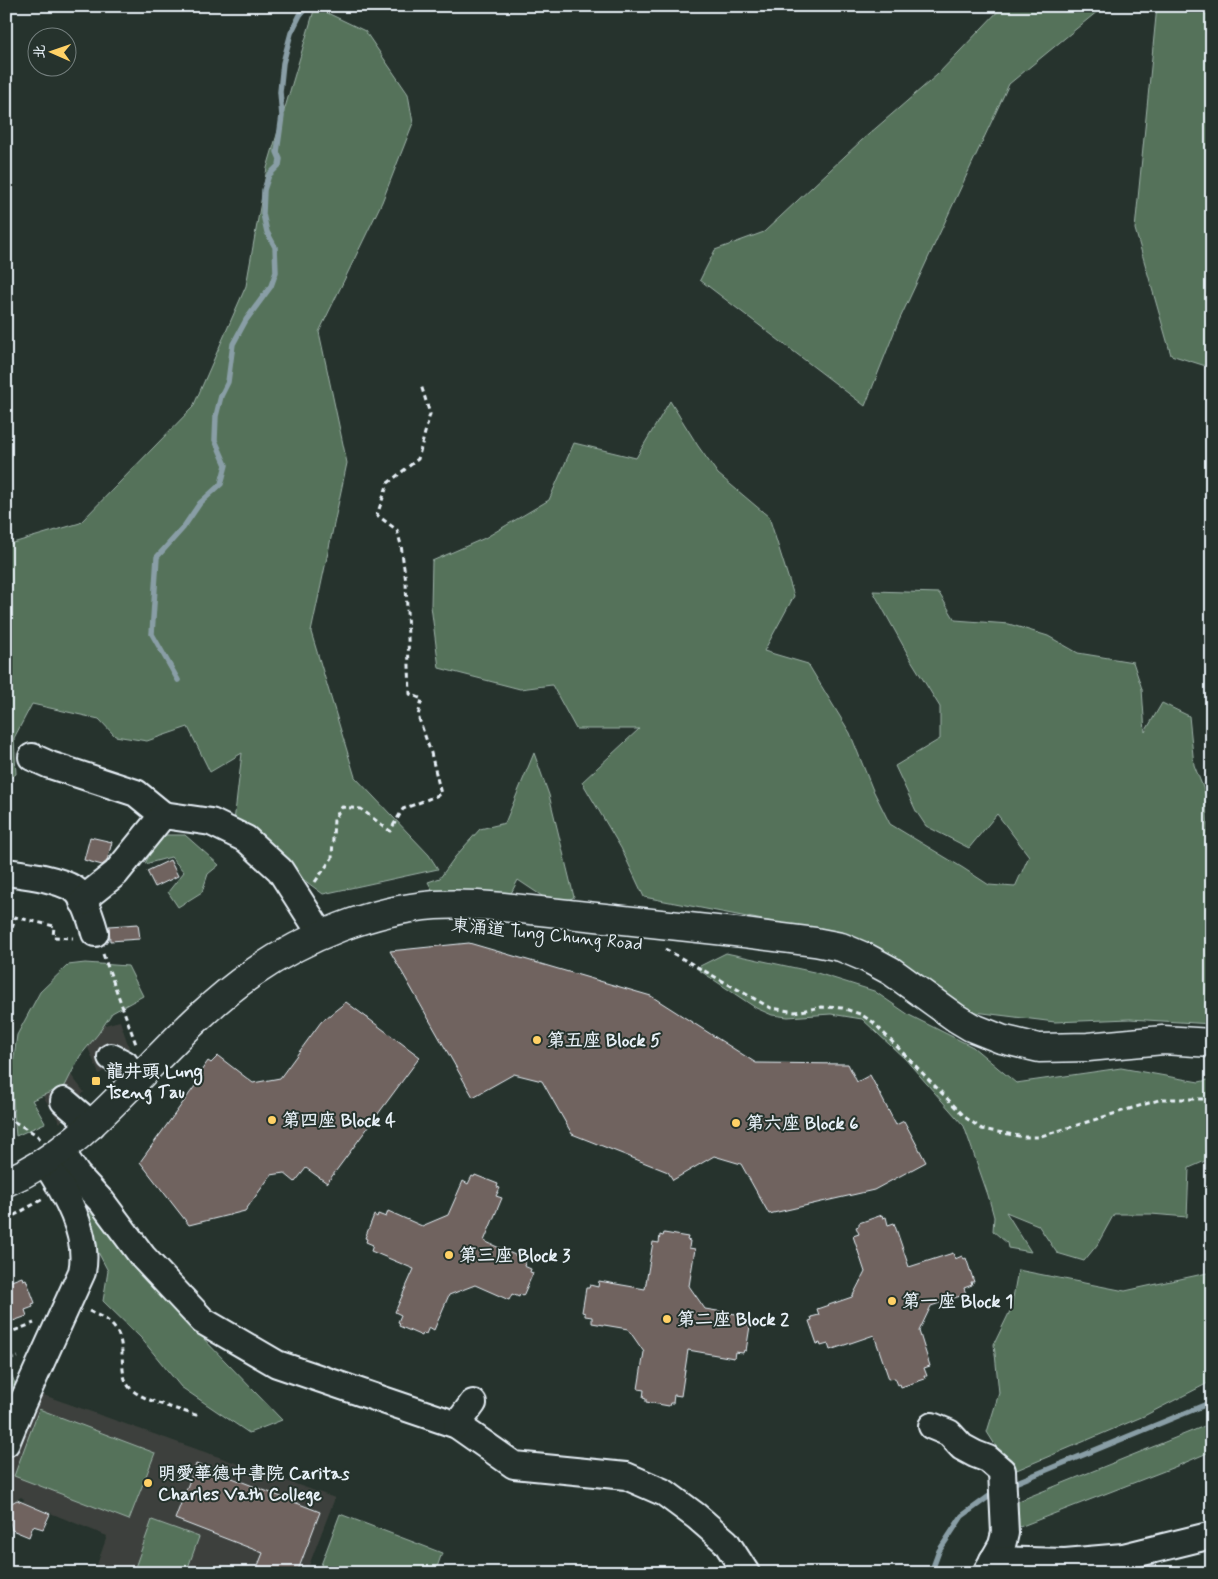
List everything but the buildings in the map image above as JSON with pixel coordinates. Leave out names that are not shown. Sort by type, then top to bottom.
[{"type":"main road","name":"東涌道 Tung Chung Road","points":[[6,1182],[92,1125],[177,1039],[237,985],[273,960],[321,934],[390,912],[435,905],[503,906],[815,942],[853,952],[891,971],[964,1022],[987,1034],[1039,1048],[1163,1040],[1212,1042]]},
{"type":"street","points":[[32,757],[50,765],[136,793],[163,815],[211,822],[246,839],[280,870],[321,934]]},
{"type":"street","points":[[83,902],[116,872],[163,815]]},
{"type":"street","points":[[6,872],[44,878],[75,889],[83,902],[95,933]]},
{"type":"street","points":[[111,1057],[125,1064],[136,1081]]},
{"type":"street","points":[[64,1101],[92,1125]]},
{"type":"street","points":[[6,1443],[82,1272],[85,1260],[83,1244],[55,1191],[50,1152]]},
{"type":"street","points":[[50,1152],[77,1175],[102,1202],[143,1257],[203,1321],[277,1364],[457,1425],[514,1465],[626,1476],[665,1493],[726,1542],[746,1573]]},
{"type":"street","points":[[457,1425],[473,1403]]},
{"type":"street","points":[[932,1426],[950,1433],[962,1447],[988,1459],[1002,1471],[1005,1533],[1002,1545],[990,1567]]},
{"type":"street","points":[[990,1567],[1123,1557],[1212,1535]]},
{"type":"path","points":[[314,883],[332,858],[334,819],[342,807],[361,809],[390,831],[403,809],[442,794],[418,716],[422,699],[410,694],[406,582],[401,545],[397,530],[376,515],[388,483],[418,459],[430,414],[421,385]]},
{"type":"path","points":[[6,954],[14,916],[54,926],[53,937],[90,938],[95,933],[137,1048]]},
{"type":"path","name":"東涌道 Tung Chung Road","points":[[661,947],[772,1008],[795,1012],[832,1007],[851,1010],[867,1018],[966,1118],[982,1129],[1024,1137],[1038,1137],[1162,1099],[1212,1099]]},
{"type":"path","points":[[6,1117],[37,1135],[50,1152]]},
{"type":"path","points":[[6,1220],[55,1191]]},
{"type":"path","points":[[69,1301],[106,1319],[118,1331],[122,1345],[124,1374],[127,1384],[132,1390],[142,1397],[198,1416]]},
{"type":"shaded area","points":[[120,1021],[131,1053],[99,1074],[81,1031]]},
{"type":"shaded area","points":[[62,1063],[84,1092],[60,1123],[41,1093]]},
{"type":"shaded area","name":"明愛華德中書院 Caritas Charles Vath College","points":[[35,1392],[335,1498],[306,1573],[94,1573],[107,1536],[23,1502],[24,1499],[21,1497],[6,1506],[6,1468]]},
{"type":"green space","points":[[1003,6],[1104,6],[1009,84],[897,325],[865,406],[700,280],[715,250],[764,232],[861,141],[937,75]]},
{"type":"green space","points":[[1157,6],[1212,6],[1212,362],[1209,367],[1171,355],[1135,229]]},
{"type":"green space","points":[[315,7],[365,31],[408,94],[413,123],[382,202],[319,332],[347,463],[311,632],[355,777],[429,855],[438,869],[323,894],[281,863],[232,839],[242,753],[210,772],[188,727],[147,741],[115,736],[99,719],[32,704],[14,738],[16,774],[6,781],[6,545],[80,523],[193,407],[246,286],[267,168]]},
{"type":"green space","points":[[670,401],[718,474],[769,517],[794,596],[764,651],[808,664],[850,733],[872,788],[890,824],[989,885],[1015,887],[1029,856],[997,814],[969,848],[926,826],[916,811],[895,766],[940,739],[940,707],[911,660],[873,591],[939,593],[955,620],[1009,624],[1048,636],[1078,653],[1133,662],[1142,689],[1145,732],[1162,703],[1189,716],[1194,765],[1206,795],[1208,833],[1212,833],[1212,1024],[1130,1019],[1055,1022],[975,1012],[830,933],[644,897],[621,848],[582,782],[639,729],[576,729],[552,685],[520,689],[439,668],[431,606],[432,561],[485,538],[549,500],[574,443],[636,458]]},
{"type":"green space","points":[[534,753],[549,795],[574,897],[557,906],[518,880],[508,899],[435,895],[428,882],[440,878],[455,857],[480,829],[505,823]]},
{"type":"green space","points":[[159,835],[185,835],[219,865],[208,874],[202,892],[178,907],[168,892],[184,872],[171,857],[145,864]]},
{"type":"green space","points":[[726,953],[814,972],[874,991],[909,1015],[973,1047],[1016,1083],[1121,1068],[1199,1082],[1212,1079],[1212,1158],[1189,1168],[1187,1217],[1151,1214],[1114,1214],[1097,1245],[1084,1261],[1057,1253],[1038,1225],[1006,1212],[1031,1252],[1008,1248],[1007,1243],[993,1231],[994,1217],[988,1195],[964,1126],[905,1059],[862,1019],[831,1014],[788,1017],[772,1015],[756,1008],[696,968]]},
{"type":"green space","points":[[85,963],[128,966],[143,996],[112,1013],[80,1056],[65,1086],[32,1100],[45,1123],[16,1136],[11,1080],[17,1035],[40,992],[68,965]]},
{"type":"green space","points":[[88,1211],[122,1240],[170,1304],[282,1420],[249,1433],[181,1387],[141,1338],[103,1301],[108,1271],[79,1216]]},
{"type":"green space","points":[[1018,1270],[1125,1291],[1212,1272],[1212,1381],[1144,1416],[1012,1472],[987,1432],[999,1393],[994,1344],[1011,1309]]},
{"type":"green space","points":[[6,1361],[18,1391],[6,1396]]},
{"type":"green space","points":[[39,1409],[155,1453],[129,1520],[14,1476]]},
{"type":"green space","points":[[1212,1423],[1212,1451],[1017,1528],[1016,1502]]},
{"type":"green space","points":[[340,1514],[442,1553],[435,1573],[318,1573]]},
{"type":"green space","points":[[152,1520],[199,1537],[186,1573],[133,1573]]},
{"type":"waterway","points":[[178,680],[152,634],[157,557],[183,528],[200,503],[221,484],[226,465],[215,440],[216,416],[221,396],[228,382],[233,344],[246,320],[271,286],[276,272],[275,247],[267,232],[263,214],[264,190],[269,175],[279,165],[280,159],[277,152],[282,116],[280,92],[283,63],[291,33],[307,6]]},
{"type":"waterway","points":[[1010,1485],[1212,1402]]},
{"type":"waterway","points":[[931,1573],[939,1551],[962,1516],[995,1492]]},
{"type":"place","name":"第五座 Block 5","points":[[537,1040]]},
{"type":"place","name":"龍井頭 Lung Tseng Tau","points":[[96,1081]]},
{"type":"place","name":"第四座 Block 4","points":[[272,1120]]},
{"type":"place","name":"第六座 Block 6","points":[[736,1123]]},
{"type":"place","name":"第三座 Block 3","points":[[449,1255]]},
{"type":"place","name":"第一座 Block 1","points":[[892,1301]]},
{"type":"place","name":"第二座 Block 2","points":[[667,1319]]},
{"type":"place","name":"明愛華德中書院 Caritas Charles Vath College","points":[[148,1483]]}]
